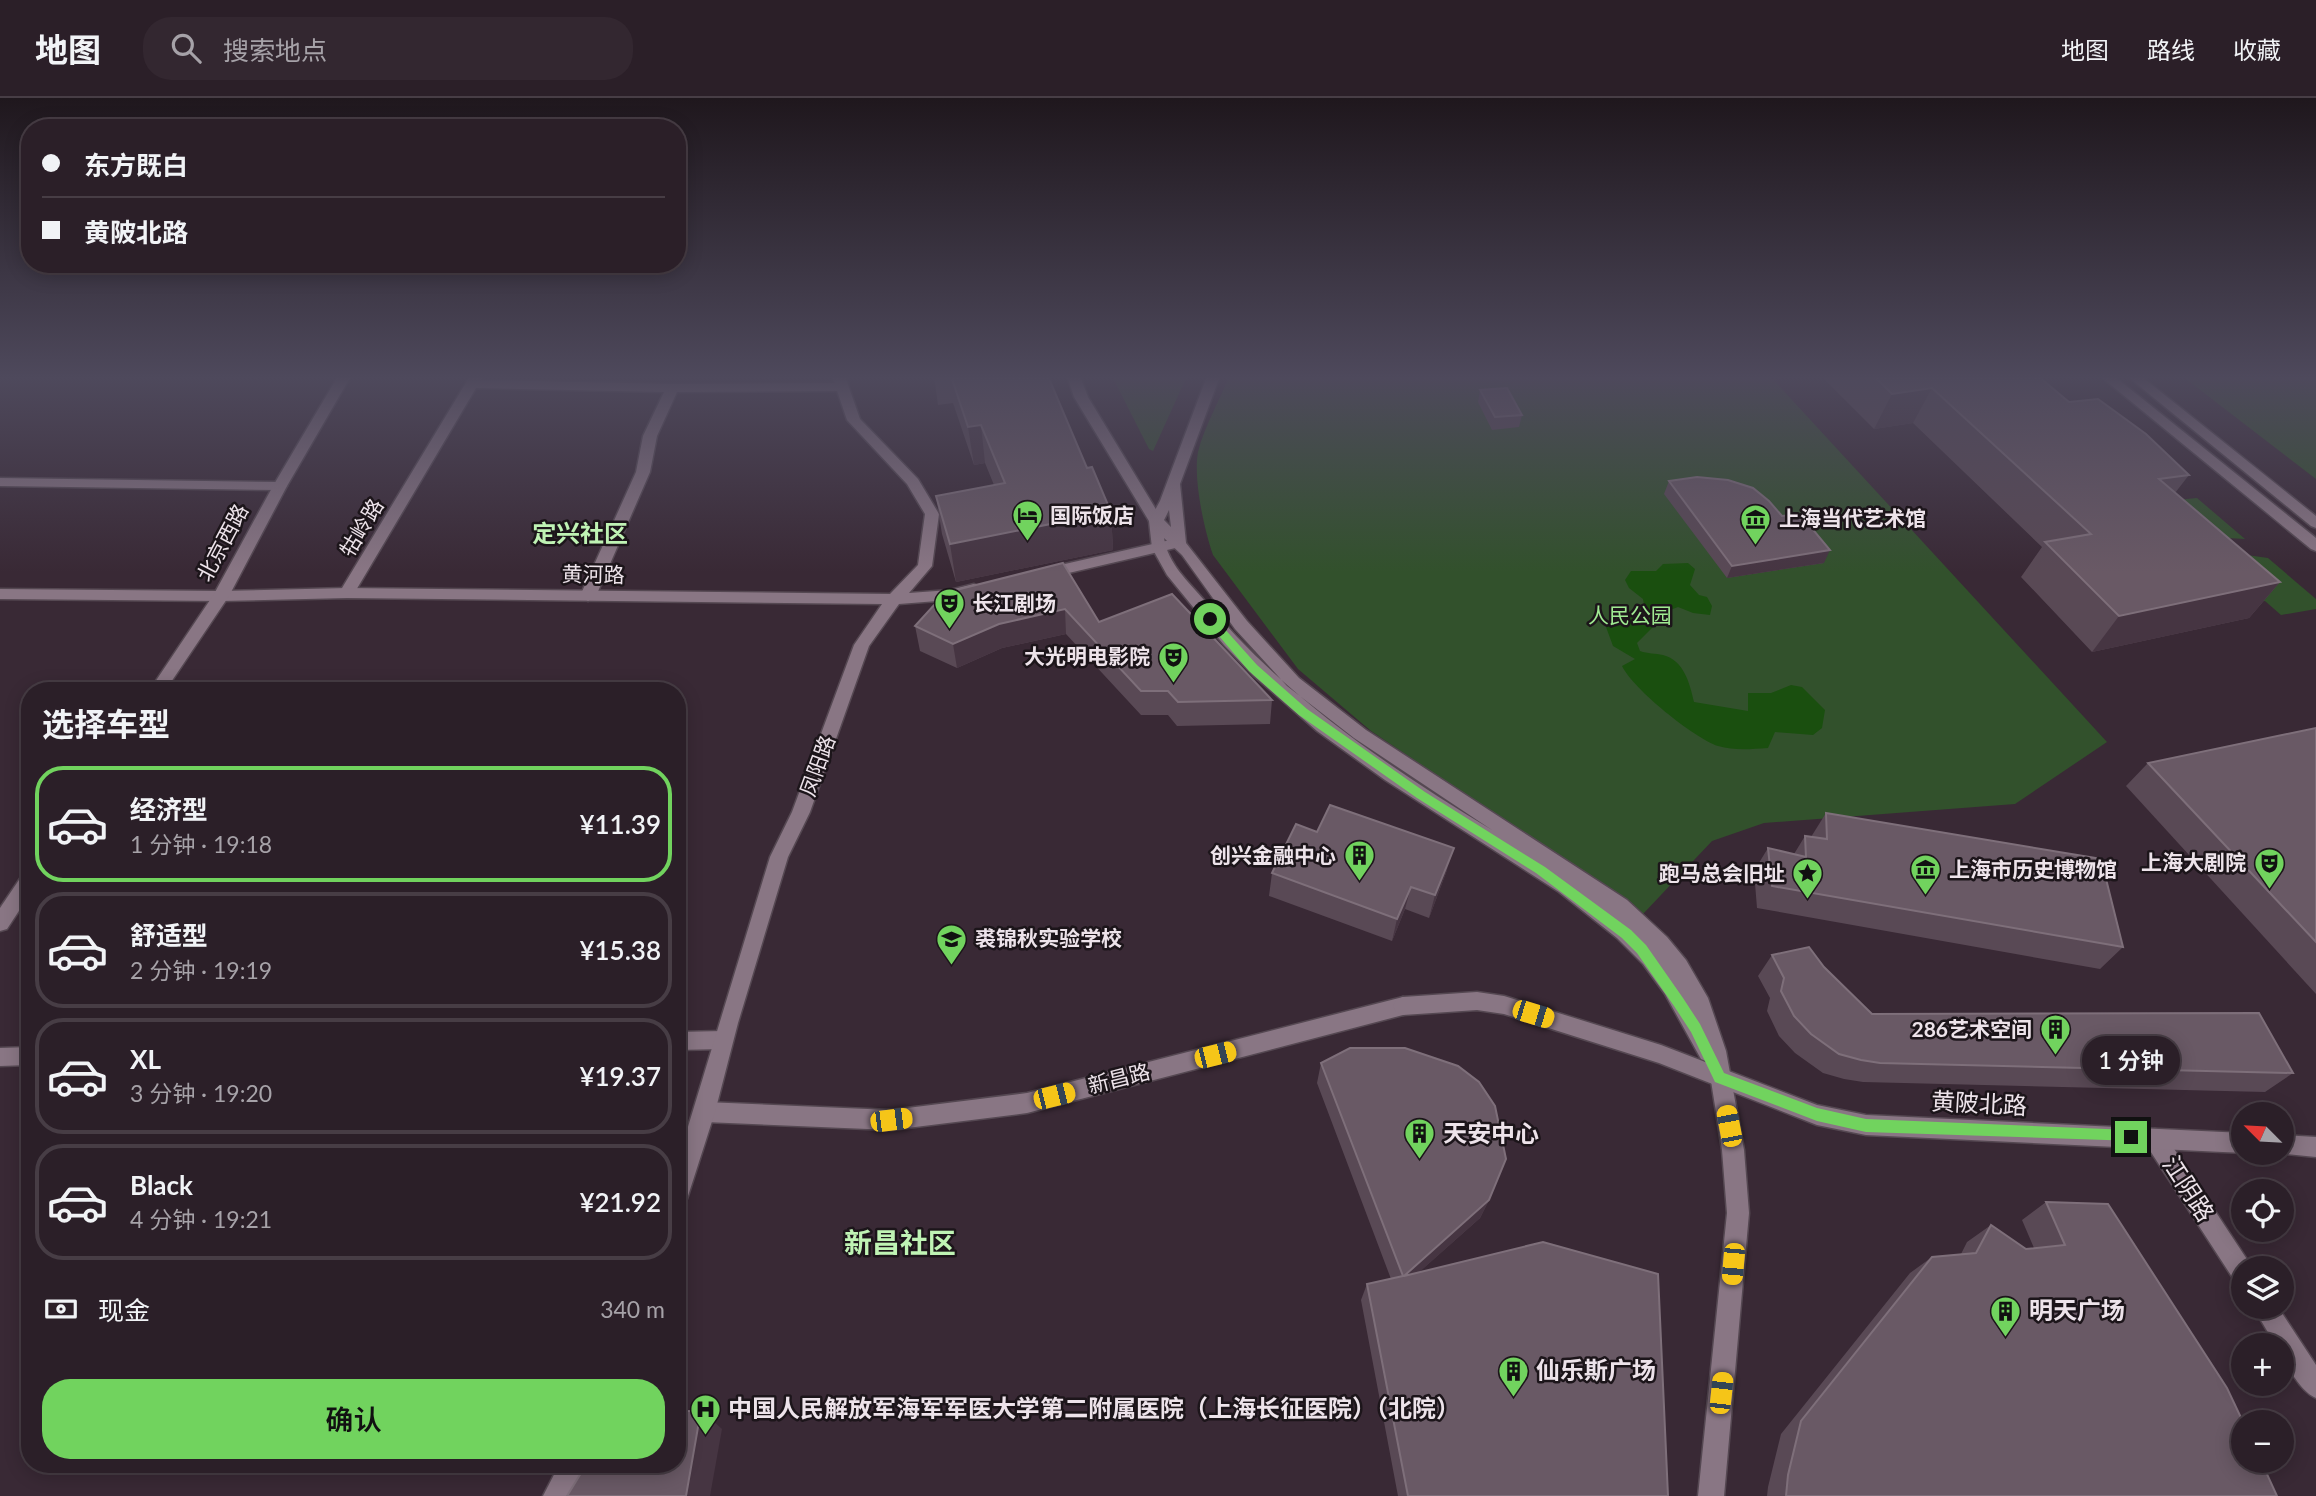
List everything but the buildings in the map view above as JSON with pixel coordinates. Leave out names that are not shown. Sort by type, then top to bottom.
[{"type":"street","name":"北京西路","points":[[163,682],[221,596],[306,441]]},
{"type":"street","name":"牯岭路","points":[[347,593],[438,441]]},
{"type":"street","points":[[587,596],[643,472],[649,441]]},
{"type":"street","name":"凤阳路","points":[[686,1169],[779,857],[801,812],[862,645],[894,600],[925,566],[932,514],[913,482],[874,441]]},
{"type":"street","points":[[1108,441],[1156,521],[1179,543],[1241,625],[1293,682],[1360,734],[1610,898],[1640,923],[1679,966],[1698,998],[1716,1051],[1733,1150],[1738,1213],[1711,1496]]},
{"type":"street","points":[[1189,441],[1167,501],[1156,521],[1158,547],[1210,619],[1276,690],[1343,742],[1421,795],[1541,870],[1626,934],[1641,949],[1685,1010],[1719,1077]]},
{"type":"street","points":[[2187,441],[2316,546]]},
{"type":"street","points":[[2214,441],[2316,523]]},
{"type":"street","points":[[1174,479],[1179,543]]},
{"type":"street","points":[[0,482],[279,486]]},
{"type":"street","points":[[1030,577],[1179,543]]},
{"type":"street","name":"黄河路","points":[[0,594],[221,596],[347,593],[894,600],[950,595],[990,586]]},
{"type":"street","points":[[0,923],[21,892]]},
{"type":"street","name":"新昌路","points":[[705,1112],[891,1120],[1027,1103],[1403,1006],[1477,1000],[1504,1005],[1651,1050],[1719,1077]]},
{"type":"street","points":[[686,1041],[723,1040]]},
{"type":"street","points":[[0,1057],[21,1056]]},
{"type":"street","name":"黄陂北路","points":[[1719,1077],[1817,1115],[1866,1125],[2231,1142]]},
{"type":"street","name":"江阴路","points":[[2155,1139],[2232,1256]]},
{"type":"street","points":[[2294,1146],[2316,1147]]},
{"type":"street","points":[[2272,1319],[2316,1386]]},
{"type":"street","points":[[556,1496],[569,1473]]},
{"type":"green space","points":[[1145,441],[1157,441],[1153,451]]},
{"type":"green space","name":"人民公园","points":[[1201,441],[1830,441],[2107,742],[2015,804],[1764,823],[1712,841],[1643,914],[1371,731],[1298,669],[1213,555],[1200,504],[1198,452]]},
{"type":"green space","points":[[2267,441],[2316,441],[2316,479]]},
{"type":"green space","points":[[2197,498],[2245,539],[2211,537],[2166,501]]},
{"type":"green space","points":[[2247,555],[2268,558],[2316,599],[2316,609],[2281,615],[2265,601],[2255,602]]},
{"type":"shaded area","points":[[1688,563],[1695,569],[1690,585],[1699,595],[1707,597],[1712,606],[1710,615],[1693,613],[1678,607],[1670,610],[1637,643],[1640,651],[1663,655],[1676,662],[1688,681],[1694,702],[1748,711],[1748,693],[1771,693],[1791,685],[1802,687],[1825,710],[1822,728],[1813,735],[1775,732],[1768,748],[1737,749],[1718,746],[1665,712],[1628,676],[1622,666],[1635,659],[1613,646],[1606,627],[1617,617],[1644,605],[1643,599],[1629,588],[1625,580],[1631,571],[1656,571],[1663,564]]},
{"type":"place","name":"国际饭店","points":[[1027,543]]},
{"type":"place","name":"上海当代艺术馆","points":[[1756,546]]},
{"type":"place","name":"长江剧场","points":[[949,631]]},
{"type":"place","name":"大光明电影院","points":[[1173,684]]},
{"type":"place","name":"创兴金融中心","points":[[1359,883]]},
{"type":"place","name":"上海大剧院","points":[[2269,890]]},
{"type":"place","name":"上海市历史博物馆","points":[[1926,897]]},
{"type":"place","name":"跑马总会旧址","points":[[1808,901]]},
{"type":"place","name":"裘锦秋实验学校","points":[[952,966]]},
{"type":"place","name":"286艺术空间","points":[[2055,1057]]},
{"type":"place","name":"天安中心","points":[[1420,1161]]},
{"type":"place","name":"明天广场","points":[[2006,1338]]},
{"type":"place","name":"仙乐斯广场","points":[[1513,1398]]},
{"type":"place","name":"中国人民解放军海军军医大学第二附属医院（上海长征医院）（北院）","points":[[705,1436]]},
{"type":"district","name":"定兴社区","points":[[580,534]]},
{"type":"district","name":"新昌社区","points":[[900,1243]]},
{"type":"route","points":[[1210,619],[1253,668],[1303,712],[1421,795],[1541,870],[1606,916],[1641,949],[1665,981],[1696,1028],[1719,1077],[1817,1115],[1866,1125],[2131,1137]]}]
